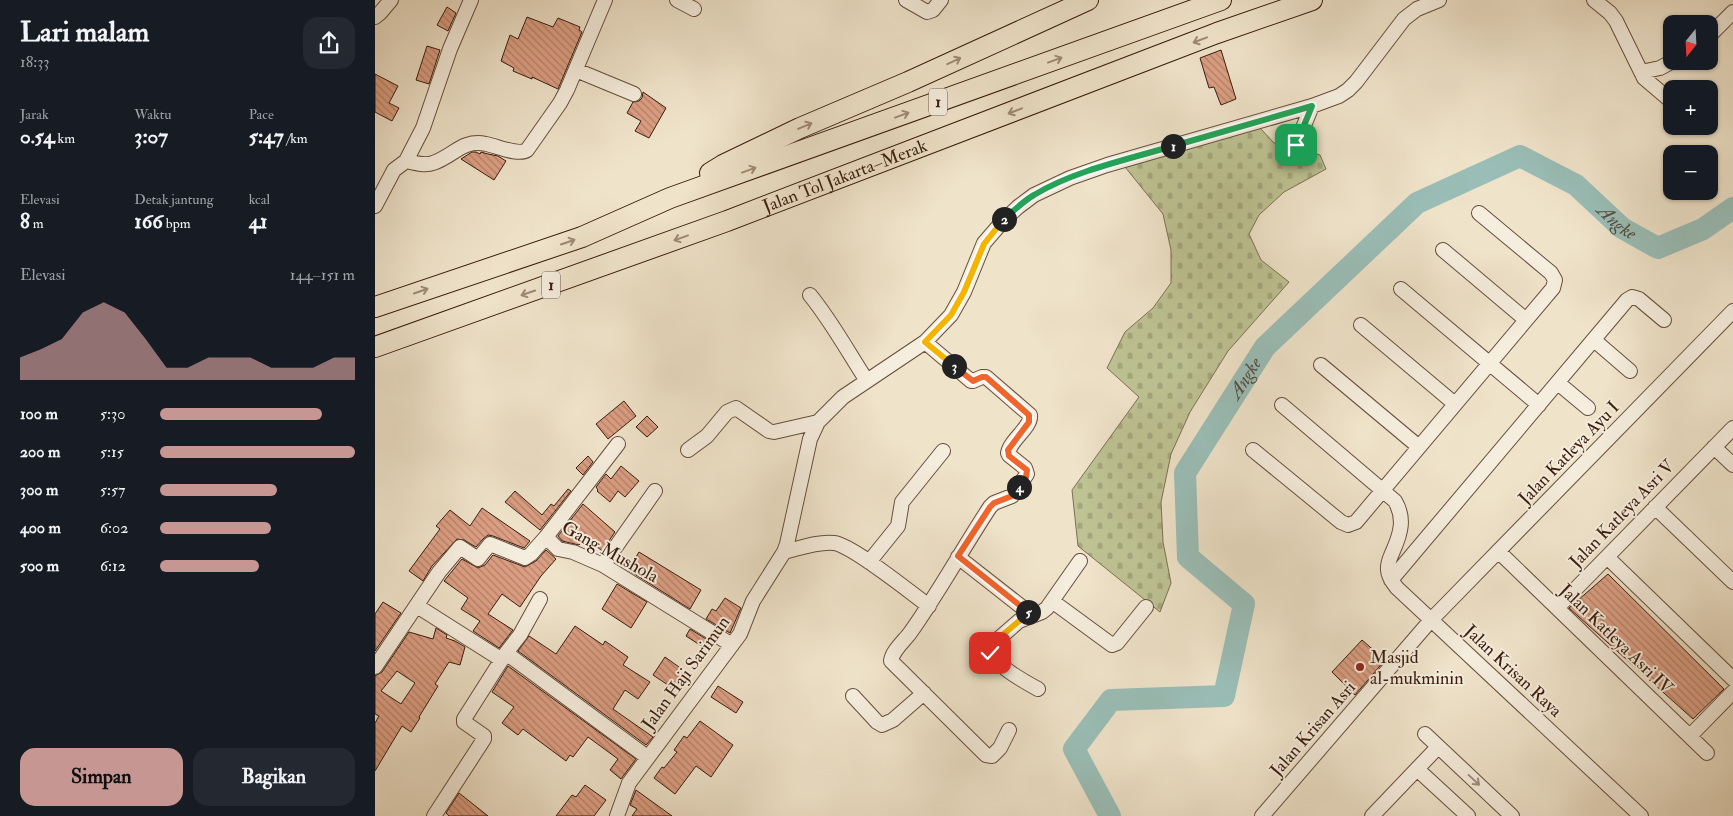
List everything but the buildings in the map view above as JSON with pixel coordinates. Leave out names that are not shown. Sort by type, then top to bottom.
[{"type":"highway","points":[[670,198],[723,165],[800,128],[908,82],[1089,0]]},
{"type":"highway","name":"Jalan Tol Jakarta–Merak","points":[[375,307],[582,237],[670,198],[1221,0]]},
{"type":"highway","name":"Jalan Tol Jakarta–Merak","points":[[375,347],[727,221],[1217,34],[1312,0]]},
{"type":"street","points":[[375,17],[391,0]]},
{"type":"street","points":[[375,206],[381,182],[406,161],[423,128],[450,49],[471,0]]},
{"type":"street","points":[[406,161],[423,164],[432,163],[449,155],[465,144],[475,143],[519,152],[527,150],[560,103],[605,0]]},
{"type":"street","points":[[677,0],[694,9]]},
{"type":"street","points":[[906,0],[927,12],[933,10],[941,0]]},
{"type":"street","points":[[689,450],[707,436],[727,412],[736,408],[769,431],[774,432],[818,422],[843,397],[925,342],[951,315],[959,303],[979,252],[991,234],[1034,194],[1070,178],[1107,165],[1312,106],[1339,96],[1356,82],[1404,19],[1417,9],[1439,0]]},
{"type":"street","points":[[1594,0],[1610,13],[1616,21],[1641,72],[1648,82],[1663,94]]},
{"type":"street","points":[[1718,27],[1733,12]]},
{"type":"street","points":[[1641,72],[1663,66]]},
{"type":"street","points":[[576,70],[633,94]]},
{"type":"street","points":[[1296,145],[1312,106]]},
{"type":"street","points":[[1253,450],[1341,522],[1348,525],[1356,522],[1553,288],[1555,280],[1551,273],[1479,213]]},
{"type":"street","points":[[1443,250],[1526,320]]},
{"type":"street","points":[[1401,289],[1539,405]]},
{"type":"street","points":[[810,295],[827,315],[844,346],[867,381]]},
{"type":"street","points":[[1282,405],[1383,490],[1401,509],[1401,528],[1387,570],[1391,580],[1627,300],[1633,297],[1639,299],[1664,320]]},
{"type":"street","name":"Jalan Katleya Ayu I","points":[[1431,620],[1733,311]]},
{"type":"street","points":[[1361,325],[1455,404]]},
{"type":"street","points":[[1594,340],[1631,370]]},
{"type":"street","points":[[925,342],[971,380],[986,377],[1029,415],[1029,422],[1009,447],[1008,453],[1009,456],[1025,468],[1027,474],[1012,496],[994,503],[990,507],[958,556],[929,606],[891,660],[987,756],[992,756],[998,751],[1009,730]]},
{"type":"street","points":[[1321,365],[1419,447]]},
{"type":"street","points":[[1558,383],[1588,408]]},
{"type":"street","name":"Jalan Haji Sarimun","points":[[617,816],[629,783],[732,645],[743,628],[758,593],[784,552],[810,439],[818,422]]},
{"type":"street","name":"Jalan Katleya Asri V","points":[[1557,608],[1733,428]]},
{"type":"street","name":"Gang Mushola","points":[[618,444],[546,537],[558,548],[573,552],[603,565],[732,645]]},
{"type":"street","points":[[1714,447],[1733,465]]},
{"type":"street","points":[[869,562],[898,526],[902,502],[943,451]]},
{"type":"street","points":[[603,565],[655,491]]},
{"type":"street","points":[[1655,507],[1733,582]]},
{"type":"street","points":[[375,667],[439,572],[460,547],[477,559],[490,544],[525,558],[546,537]]},
{"type":"street","points":[[784,552],[833,543],[845,547],[869,562],[929,606]]},
{"type":"street","name":"Jalan Katleya Asri IV","points":[[1498,551],[1707,753]]},
{"type":"street","points":[[958,556],[1032,615]]},
{"type":"street","points":[[1607,557],[1733,679]]},
{"type":"street","points":[[1038,690],[993,658],[989,650],[992,644],[1019,621],[1042,612],[1081,561]]},
{"type":"street","name":"Jalan Krisan Raya","points":[[1391,580],[1397,588],[1641,816]]},
{"type":"street","points":[[434,816],[484,739],[484,736],[464,721],[504,656],[518,638],[540,599]]},
{"type":"street","points":[[1052,601],[1112,645],[1117,644],[1146,607]]},
{"type":"street","points":[[417,606],[504,656],[647,757]]},
{"type":"street","name":"Jalan Krisan Asri","points":[[1262,816],[1431,620]]},
{"type":"street","points":[[1690,736],[1733,692]]},
{"type":"street","points":[[853,696],[882,725],[893,720],[924,693]]},
{"type":"street","points":[[1425,734],[1512,816]]},
{"type":"street","points":[[1373,816],[1438,747]]},
{"type":"street","points":[[1417,768],[1468,816]]},
{"type":"green space","points":[[1260,128],[1274,143],[1320,155],[1326,169],[1284,192],[1259,215],[1249,234],[1261,260],[1289,282],[1228,351],[1190,412],[1171,454],[1161,502],[1163,542],[1171,583],[1160,612],[1078,546],[1072,490],[1139,397],[1107,368],[1125,332],[1153,308],[1171,283],[1171,250],[1163,214],[1125,167]]},
{"type":"waterway","name":"Angke","points":[[1110,816],[1074,749],[1111,700],[1224,696],[1244,604],[1188,557],[1185,473],[1265,347],[1417,203],[1520,156],[1576,185],[1622,228],[1658,248],[1703,229],[1733,208]]},
{"type":"place","name":"Masjid al-mukminin","points":[[1360,667]]},
{"type":"route","points":[[990,653],[989,647],[992,644],[1019,621],[1032,615],[958,556],[990,507],[994,503],[1012,496],[1026,477],[1027,470],[1009,456],[1008,450],[1030,418],[1029,415],[986,377],[971,380],[925,342],[951,315],[959,303],[979,252],[991,234],[1018,207],[1034,194],[1070,178],[1107,165],[1312,106],[1296,145]]}]
